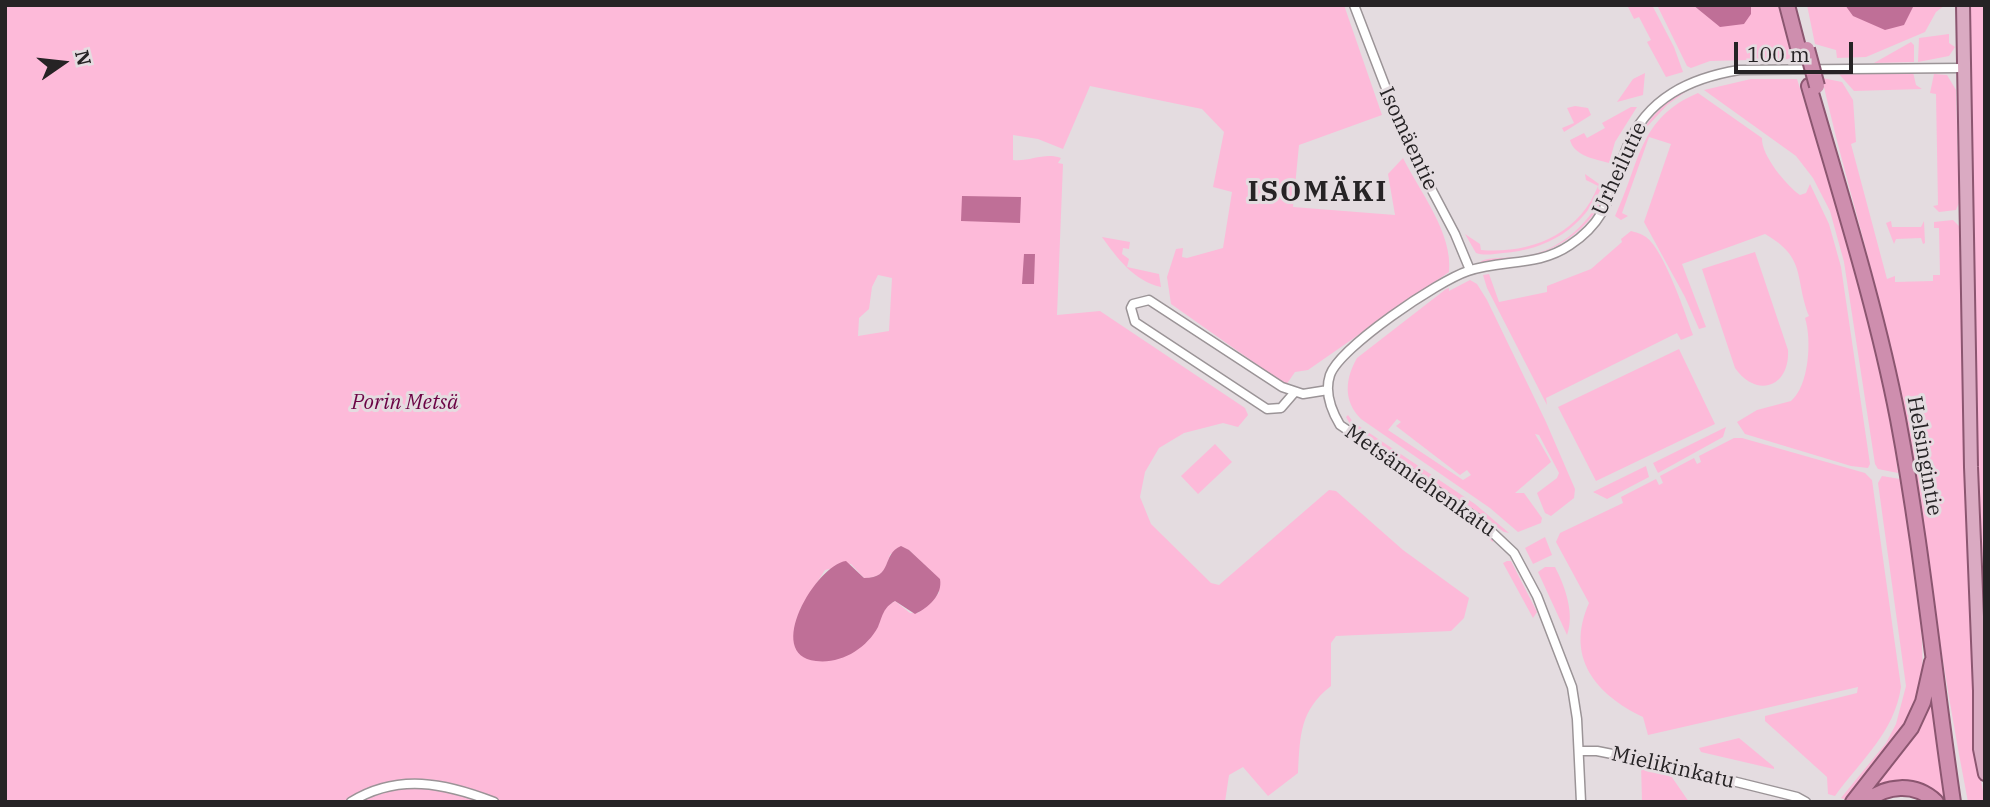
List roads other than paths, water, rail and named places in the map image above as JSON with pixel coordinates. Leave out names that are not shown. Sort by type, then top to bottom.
[{"type":"highway","name":"Helsingintie","points":[[1787,5],[1847,194],[1849,215],[1898,419],[1942,706],[1953,802]]},
{"type":"highway","name":"Helsingintie","points":[[1797,9],[1803,50]]},
{"type":"highway","points":[[1853,802],[1911,729],[1923,702],[1934,654]]},
{"type":"highway","name":"Helsingintie","points":[[1942,706],[1951,741],[1960,802]]},
{"type":"highway","points":[[1865,802],[1883,791],[1903,788],[1923,793],[1936,802]]},
{"type":"main road","points":[[1960,5],[1970,467],[1980,749],[1985,774]]},
{"type":"main road","points":[[1980,691],[1985,723]]},
{"type":"street","name":"Isomäentie","points":[[1354,5],[1407,143],[1455,234],[1470,270]]},
{"type":"street","name":"Urheilutie","points":[[1328,390],[1331,372],[1343,355],[1438,285],[1470,270],[1553,256],[1587,233],[1603,214],[1614,192],[1627,147],[1638,125],[1655,104],[1692,82],[1723,73],[1755,69],[1962,68]]},
{"type":"street","points":[[1294,393],[1281,408],[1267,409],[1135,322],[1131,308],[1133,304],[1149,300],[1294,393],[1328,390]]},
{"type":"street","name":"Metsämiehenkatu","points":[[1328,390],[1333,413],[1340,425],[1478,519],[1514,553],[1536,596],[1566,667],[1574,696],[1581,802]]},
{"type":"street","name":"Mielikinkatu","points":[[1579,751],[1597,751],[1668,765],[1797,797],[1806,802]]},
{"type":"street","points":[[351,802],[390,785],[422,782],[456,787],[494,802]]},
{"type":"district","name":"ISOMÄKI","points":[[1318,193]]},
{"type":"park label","name":"Porin Metsä","points":[[405,403]]}]
